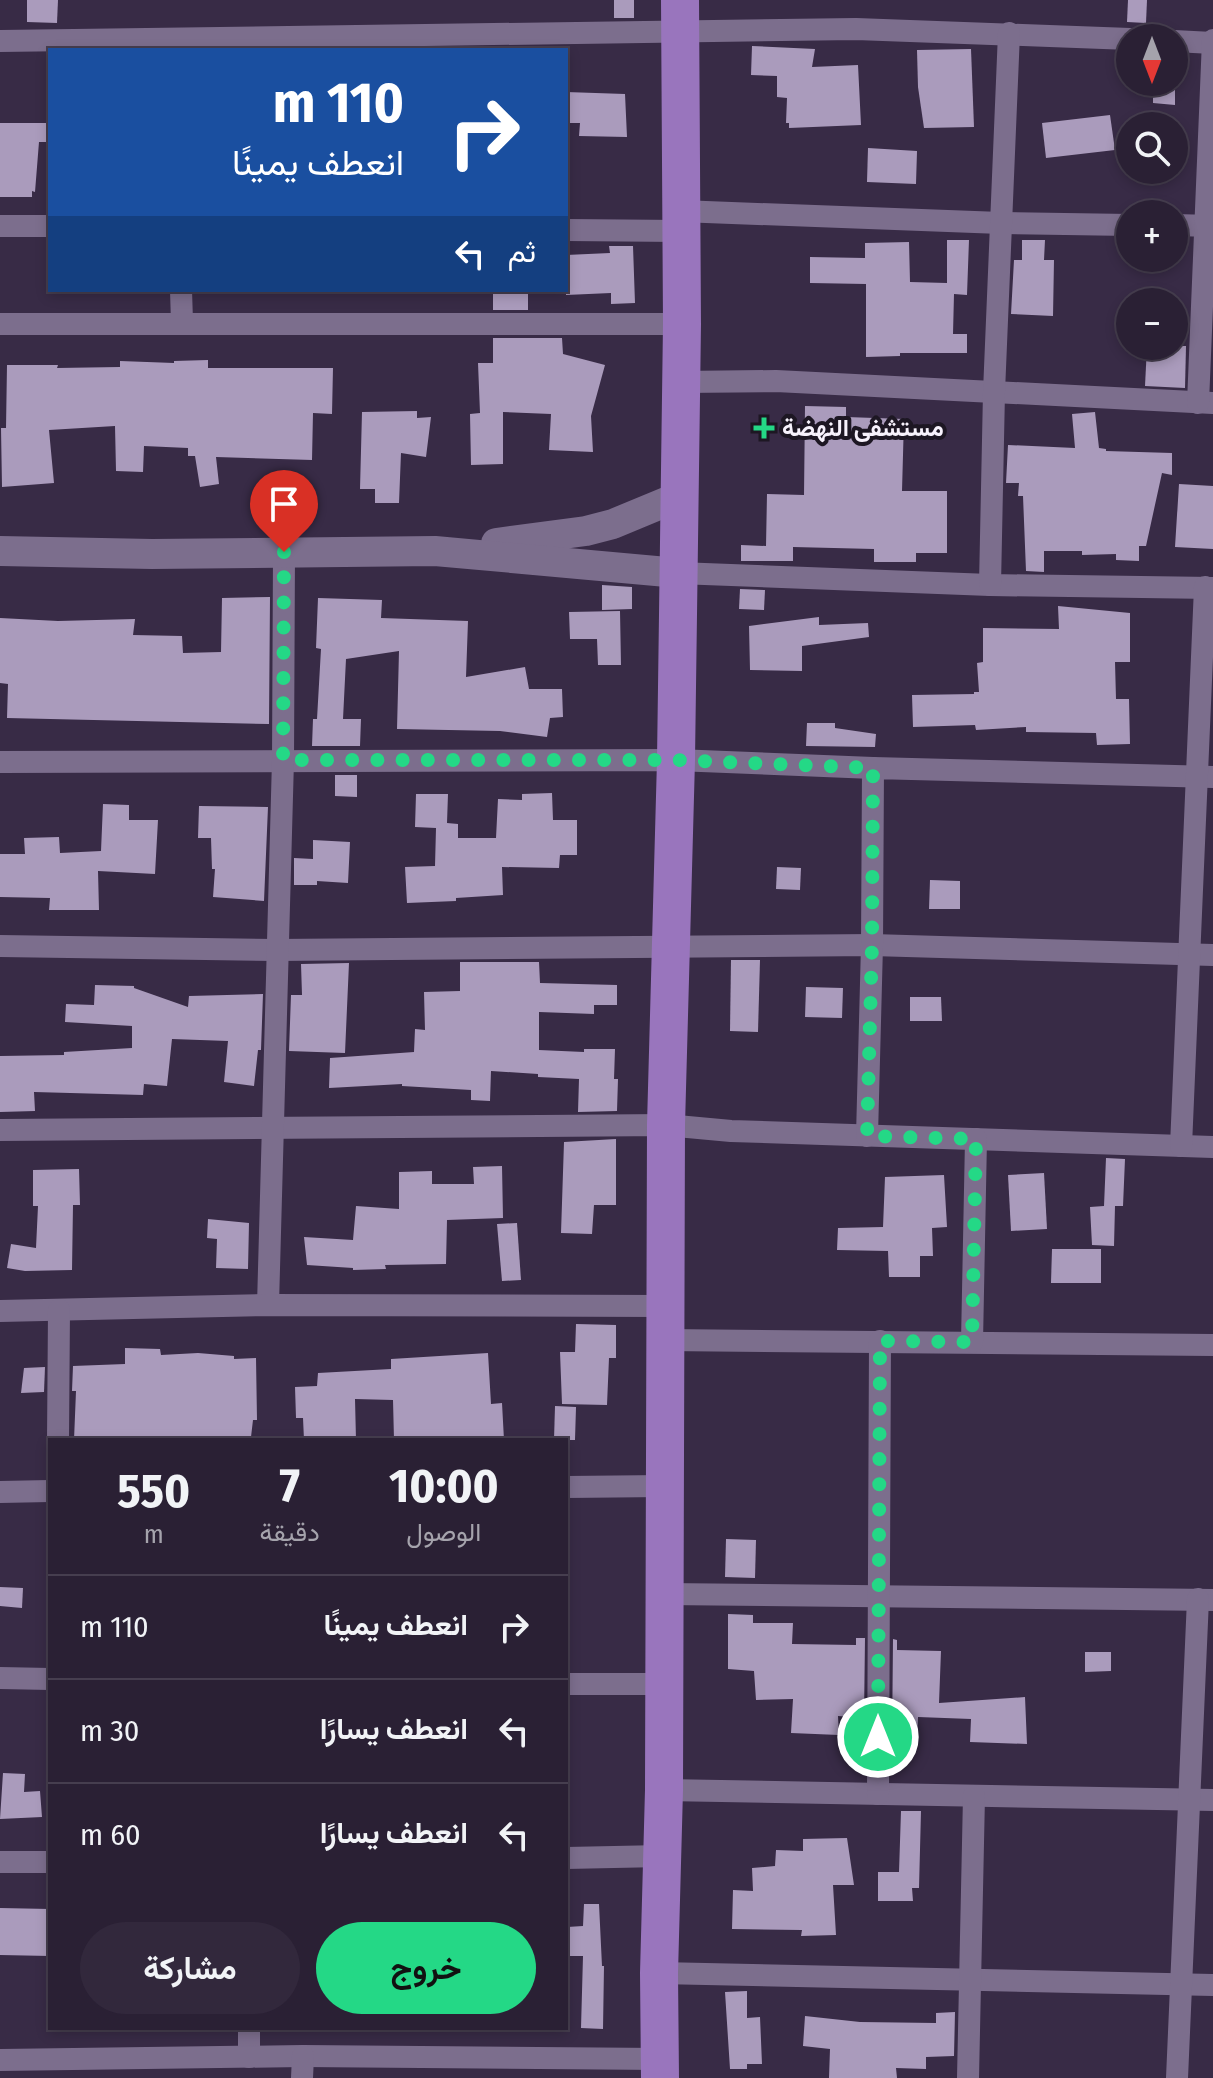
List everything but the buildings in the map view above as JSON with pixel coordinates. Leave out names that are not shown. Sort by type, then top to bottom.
[{"type":"highway","points":[[660,2068],[665,1684],[666,1125],[676,760],[682,324],[679,15]]},
{"type":"street","points":[[0,41],[679,15],[856,29],[1116,38]]},
{"type":"street","points":[[990,585],[994,392],[1009,33]]},
{"type":"street","points":[[680,382],[776,381],[1206,403],[1213,42],[1188,41]]},
{"type":"street","points":[[568,230],[680,221],[1116,225]]},
{"type":"street","points":[[1188,225],[1209,226]]},
{"type":"street","points":[[0,226],[48,226]]},
{"type":"street","points":[[181,292],[182,322]]},
{"type":"street","points":[[0,324],[682,324]]},
{"type":"street","points":[[435,551],[586,531],[613,524],[678,497]]},
{"type":"street","points":[[0,551],[152,554],[435,551],[678,573],[990,585],[1209,588],[1206,776],[1190,954],[1181,1146]]},
{"type":"street","points":[[268,1305],[283,760],[284,552]]},
{"type":"street","points":[[0,762],[676,760],[1206,776]]},
{"type":"street","points":[[867,1136],[873,768]]},
{"type":"street","points":[[0,946],[276,950],[872,945],[1213,955]]},
{"type":"street","points":[[0,1130],[666,1125],[731,1131],[1213,1147]]},
{"type":"street","points":[[972,1342],[976,1139]]},
{"type":"street","points":[[0,1311],[268,1305],[664,1323],[880,1341],[1213,1345]]},
{"type":"street","points":[[58,1438],[59,1310]]},
{"type":"street","points":[[878,1794],[880,1341]]},
{"type":"street","points":[[568,1487],[664,1486]]},
{"type":"street","points":[[0,1492],[48,1491]]},
{"type":"street","points":[[664,1594],[1206,1600],[1190,1800],[1177,2078]]},
{"type":"street","points":[[0,1678],[48,1679]]},
{"type":"street","points":[[568,1684],[665,1684]]},
{"type":"street","points":[[664,1790],[1213,1800]]},
{"type":"street","points":[[968,2078],[974,1796]]},
{"type":"street","points":[[568,1858],[662,1856]]},
{"type":"street","points":[[0,1862],[48,1862]]},
{"type":"street","points":[[659,1973],[1213,1985]]},
{"type":"street","points":[[249,2030],[249,2057]]},
{"type":"street","points":[[0,2060],[249,2057],[302,2067],[660,2068]]},
{"type":"place","name":"مستشفى النهضة","points":[[764,428]]},
{"type":"route","points":[[284,552],[283,760],[676,760],[873,768],[867,1136],[976,1139],[972,1342],[880,1341],[878,1737]]}]
